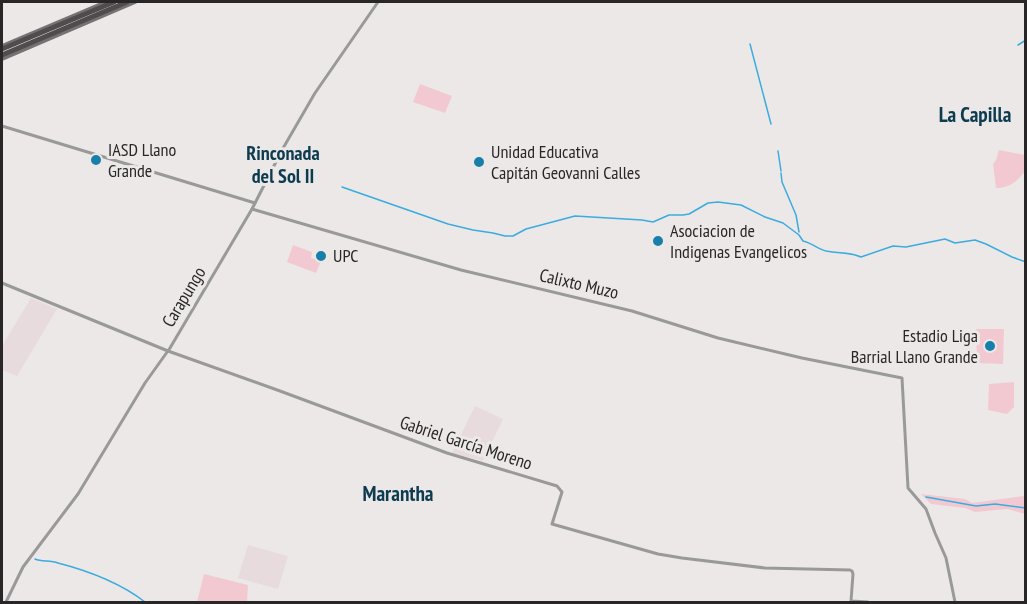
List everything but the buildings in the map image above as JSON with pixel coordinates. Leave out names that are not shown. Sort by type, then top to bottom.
[{"type":"highway","points":[[2,57],[48,32],[114,2]]},
{"type":"highway","points":[[2,47],[127,2]]},
{"type":"main road","points":[[2,47],[106,2]]},
{"type":"main road","points":[[2,57],[135,2]]},
{"type":"street","name":"Carapungo","points":[[6,603],[23,567],[78,494],[145,383],[168,351],[256,203],[282,150],[315,93],[378,2]]},
{"type":"street","points":[[2,126],[256,203]]},
{"type":"street","name":"Calixto Muzo","points":[[252,209],[461,270],[632,311],[718,338],[902,378],[908,488],[926,509],[946,558],[955,603]]},
{"type":"street","name":"Gabriel García Moreno","points":[[2,283],[168,351],[447,453],[557,486],[562,492],[552,524],[658,554],[682,558],[765,568],[850,570],[853,572],[851,601],[868,603]]},
{"type":"shaded area","points":[[420,84],[452,96],[445,113],[413,102]]},
{"type":"shaded area","points":[[999,150],[1025,155],[1025,171],[1013,183],[996,188],[993,164]]},
{"type":"shaded area","points":[[293,245],[312,252],[311,258],[321,261],[316,273],[287,262]]},
{"type":"shaded area","points":[[31,298],[57,309],[17,376],[2,370],[2,346]]},
{"type":"shaded area","name":"Estadio Liga Barrial Llano Grande","points":[[976,329],[1004,329],[1003,364],[977,363]]},
{"type":"shaded area","points":[[1014,382],[1014,407],[1007,414],[988,410],[989,384]]},
{"type":"shaded area","points":[[475,406],[503,419],[483,461],[452,453]]},
{"type":"shaded area","points":[[921,494],[965,499],[972,503],[1023,496],[1025,497],[1025,514],[1007,509],[975,512],[965,508],[931,504]]},
{"type":"shaded area","points":[[248,545],[288,556],[278,589],[238,578]]},
{"type":"shaded area","points":[[204,574],[248,585],[247,602],[197,602]]},
{"type":"waterway","points":[[1018,45],[1026,40]]},
{"type":"waterway","points":[[750,44],[771,124]]},
{"type":"waterway","points":[[778,151],[781,171]]},
{"type":"waterway","points":[[781,173],[782,182],[796,215],[799,232]]},
{"type":"waterway","points":[[342,187],[448,224],[505,236],[513,236],[526,229],[575,216],[653,222],[669,215],[689,214],[708,203],[718,202],[741,205],[783,223],[803,241],[826,251],[861,257],[893,246],[906,247],[945,239],[955,243],[975,240],[1026,262]]},
{"type":"waterway","points":[[926,497],[976,506],[995,504],[1026,508]]},
{"type":"waterway","points":[[35,559],[55,562],[92,574],[114,583],[145,602]]},
{"type":"place","name":"IASD Llano Grande","points":[[96,160]]},
{"type":"place","name":"Unidad Educativa Capitán Geovanni Calles","points":[[479,162]]},
{"type":"place","name":"Asociacion de Indigenas Evangelicos","points":[[658,241]]},
{"type":"place","name":"UPC","points":[[321,256]]},
{"type":"place","name":"Estadio Liga Barrial Llano Grande","points":[[990,346]]},
{"type":"district","name":"La Capilla","points":[[975,115]]},
{"type":"district","name":"Rinconada del Sol II","points":[[283,164]]},
{"type":"district","name":"Marantha","points":[[398,494]]}]
